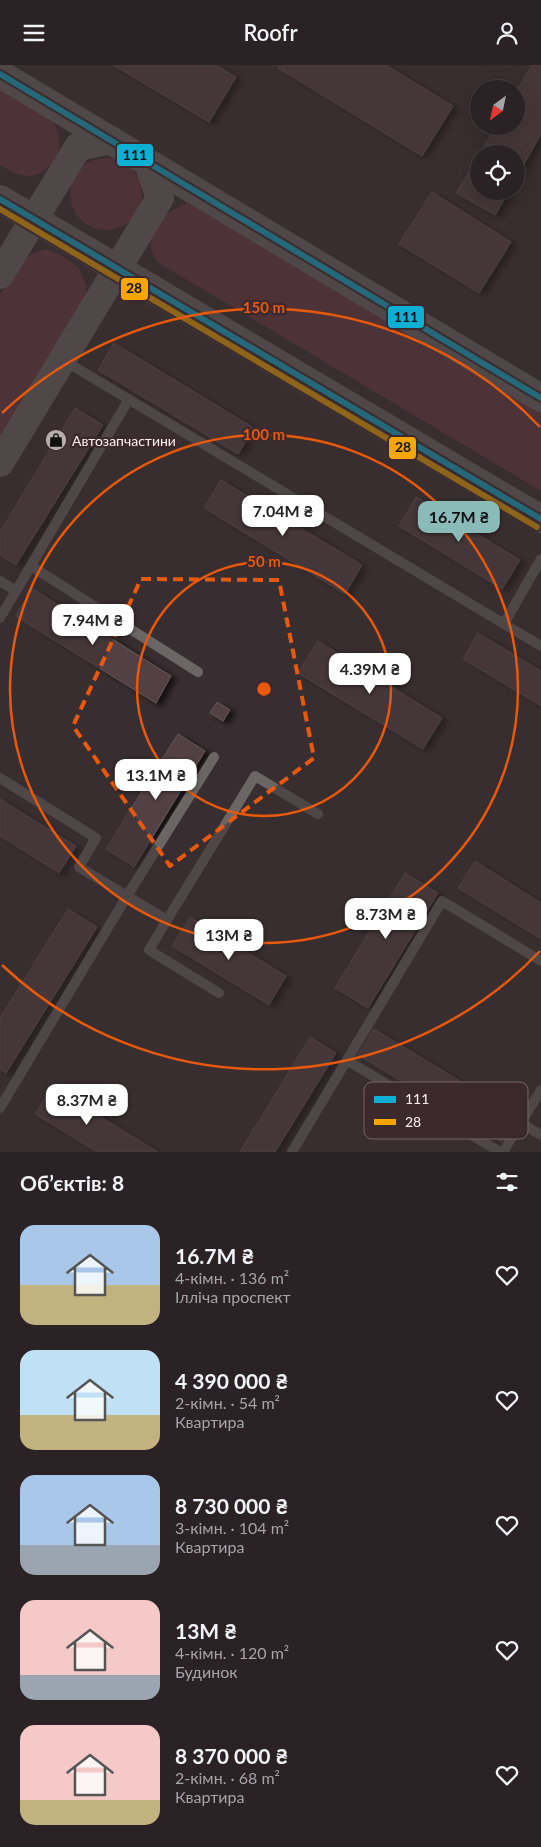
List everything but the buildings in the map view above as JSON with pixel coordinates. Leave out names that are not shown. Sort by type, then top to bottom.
[{"type":"main road","points":[[0,74],[541,398]]},
{"type":"main road","points":[[0,275],[78,147],[111,140]]},
{"type":"main road","points":[[0,463],[160,198],[148,163]]},
{"type":"main road","points":[[0,199],[541,519]]},
{"type":"lane","points":[[62,360],[541,646]]},
{"type":"lane","points":[[0,617],[128,399]]},
{"type":"lane","points":[[504,624],[541,559]]},
{"type":"lane","points":[[30,566],[198,672]]},
{"type":"lane","points":[[0,581],[16,591]]},
{"type":"lane","points":[[0,1108],[127,896],[214,757]]},
{"type":"lane","points":[[219,993],[149,950],[255,776],[318,815]]},
{"type":"lane","points":[[0,778],[96,838],[78,867],[167,920]]},
{"type":"lane","points":[[292,1152],[442,901],[541,961]]},
{"type":"lane","points":[[348,1061],[384,1082]]},
{"type":"lane","points":[[528,1111],[541,1090]]},
{"type":"lane","points":[[528,1127],[541,1135]]},
{"type":"lane","points":[[480,1139],[502,1152],[511,1139]]},
{"type":"highlighted area","points":[[141,579],[279,580],[314,758],[170,866],[73,726]]},
{"type":"shaded area","points":[[0,86],[29,102],[43,112],[54,124],[60,143],[58,152],[48,168],[40,173],[31,176],[21,175],[0,165]]},
{"type":"shaded area","points":[[106,158],[120,161],[132,168],[139,180],[142,194],[139,208],[132,220],[120,227],[106,230],[92,227],[80,220],[73,208],[70,194],[73,180],[80,168],[92,161]]},
{"type":"shaded area","points":[[192,202],[541,411],[541,491],[157,262],[152,253],[151,245],[152,235],[159,221],[171,211]]},
{"type":"shaded area","points":[[46,249],[63,256],[79,268],[87,288],[84,304],[0,443],[0,295],[18,266],[31,254]]},
{"type":"transit line","name":"111","points":[[0,74],[541,398]]},
{"type":"transit line","name":"111","points":[[0,199],[541,519]]},
{"type":"transit line","name":"28","points":[[0,209],[537,527]]},
{"type":"place","name":"Автозапчастини","points":[[56,440]]}]
